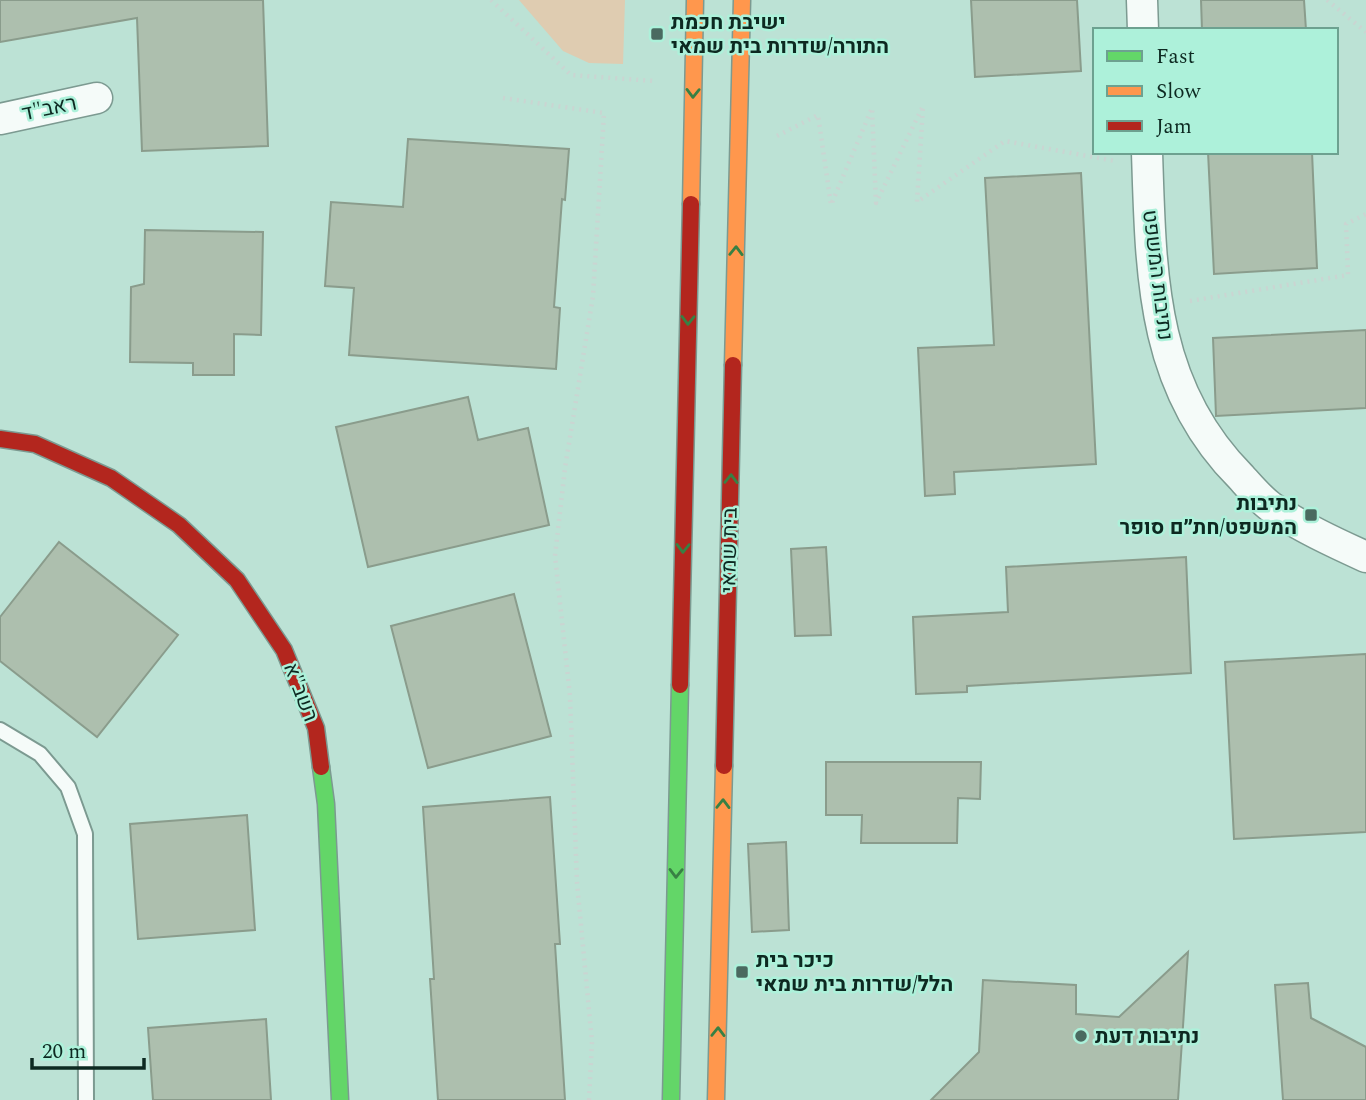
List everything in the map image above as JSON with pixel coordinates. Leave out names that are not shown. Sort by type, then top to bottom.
[{"type":"street","points":[[671,1100],[695,0]]},
{"type":"street","name":"בית שמאי","points":[[716,1100],[742,0]]},
{"type":"street","points":[[1142,0],[1143,28]]},
{"type":"street","name":"ראב\"ד","points":[[0,118],[97,98]]},
{"type":"street","name":"נתיבות המשפט","points":[[1147,160],[1149,237],[1157,307],[1171,365],[1195,421],[1224,460],[1269,505],[1320,536],[1366,556]]},
{"type":"street","name":"רשב\"א","points":[[0,439],[35,444],[111,478],[179,525],[237,580],[284,650],[316,728],[326,804],[340,1100]]},
{"type":"lane","points":[[0,730],[40,754],[68,787],[85,834],[86,1100]]},
{"type":"path","points":[[491,0],[571,75],[660,82]]},
{"type":"path","points":[[1327,0],[1366,32]]},
{"type":"path","points":[[503,98],[604,113],[593,296],[565,468],[555,556],[570,696],[577,883],[592,1042],[589,1100]]},
{"type":"path","points":[[738,156],[818,115],[831,205],[873,108],[876,203],[923,106],[917,202],[1005,141],[1093,153]]},
{"type":"path","points":[[1102,154],[1147,160]]},
{"type":"path","points":[[1157,307],[1348,275],[1346,224],[1366,214]]},
{"type":"shaded area","points":[[519,0],[625,0],[623,64],[589,63],[563,51]]},
{"type":"building","points":[[0,0],[263,0],[268,146],[142,151],[137,18],[0,42]]},
{"type":"building","points":[[971,0],[1077,0],[1081,71],[975,77]]},
{"type":"building","points":[[1201,0],[1304,0],[1306,28],[1202,28]]},
{"type":"building","points":[[408,139],[569,149],[565,200],[562,199],[554,307],[560,308],[556,369],[349,355],[354,288],[325,286],[331,202],[403,207]]},
{"type":"building","points":[[1208,154],[1312,154],[1317,268],[1214,274]]},
{"type":"building","points":[[1081,173],[1096,464],[954,472],[955,494],[925,496],[918,348],[994,345],[985,178]]},
{"type":"building","points":[[145,230],[263,232],[261,335],[234,334],[234,375],[193,375],[193,363],[130,362],[131,287],[144,284]]},
{"type":"building","points":[[1366,330],[1366,408],[1216,416],[1213,338]]},
{"type":"building","points":[[468,397],[478,440],[528,428],[549,525],[368,567],[336,427]]},
{"type":"building","points":[[59,542],[178,635],[97,737],[0,661],[0,617]]},
{"type":"building","points":[[826,547],[831,635],[795,636],[791,549]]},
{"type":"building","points":[[1186,557],[1191,673],[967,686],[967,692],[916,694],[913,617],[1008,612],[1006,567]]},
{"type":"building","points":[[514,594],[551,736],[428,768],[391,626]]},
{"type":"building","points":[[1366,654],[1366,832],[1234,839],[1225,662]]},
{"type":"building","points":[[826,762],[981,762],[980,799],[958,798],[957,843],[861,843],[862,815],[826,815]]},
{"type":"building","points":[[550,797],[560,944],[555,944],[565,1100],[438,1100],[430,979],[434,979],[423,807]]},
{"type":"building","points":[[247,815],[255,930],[138,939],[130,824]]},
{"type":"building","points":[[786,842],[789,930],[752,932],[748,844]]},
{"type":"building","name":"נתיבות דעת","points":[[1188,952],[1178,1100],[931,1100],[979,1052],[983,980],[1076,985],[1076,1014],[1119,1017]]},
{"type":"building","points":[[1308,983],[1311,1018],[1366,1047],[1366,1100],[1283,1100],[1275,985]]},
{"type":"building","points":[[266,1019],[271,1100],[153,1100],[148,1028]]},
{"type":"traffic: fast","points":[[671,1100],[680,685]]},
{"type":"traffic: fast","points":[[321,767],[326,804],[340,1100]]},
{"type":"traffic: slow","points":[[691,204],[695,0]]},
{"type":"traffic: slow","points":[[733,365],[742,0]]},
{"type":"traffic: slow","points":[[716,1100],[724,766]]},
{"type":"traffic: jam","points":[[680,685],[691,204]]},
{"type":"traffic: jam","points":[[724,766],[733,365]]},
{"type":"traffic: jam","points":[[0,439],[35,444],[111,478],[179,525],[237,580],[284,650],[316,728],[321,767]]},
{"type":"place","name":"ישיבת חכמת התורה/שדרות בית שמאי","points":[[657,34]]},
{"type":"place","name":"נתיבות המשפט/חת״ם סופר","points":[[1311,515]]},
{"type":"place","name":"כיכר בית הלל/שדרות בית שמאי","points":[[742,972]]},
{"type":"place","name":"נתיבות דעת","points":[[1081,1036]]}]
